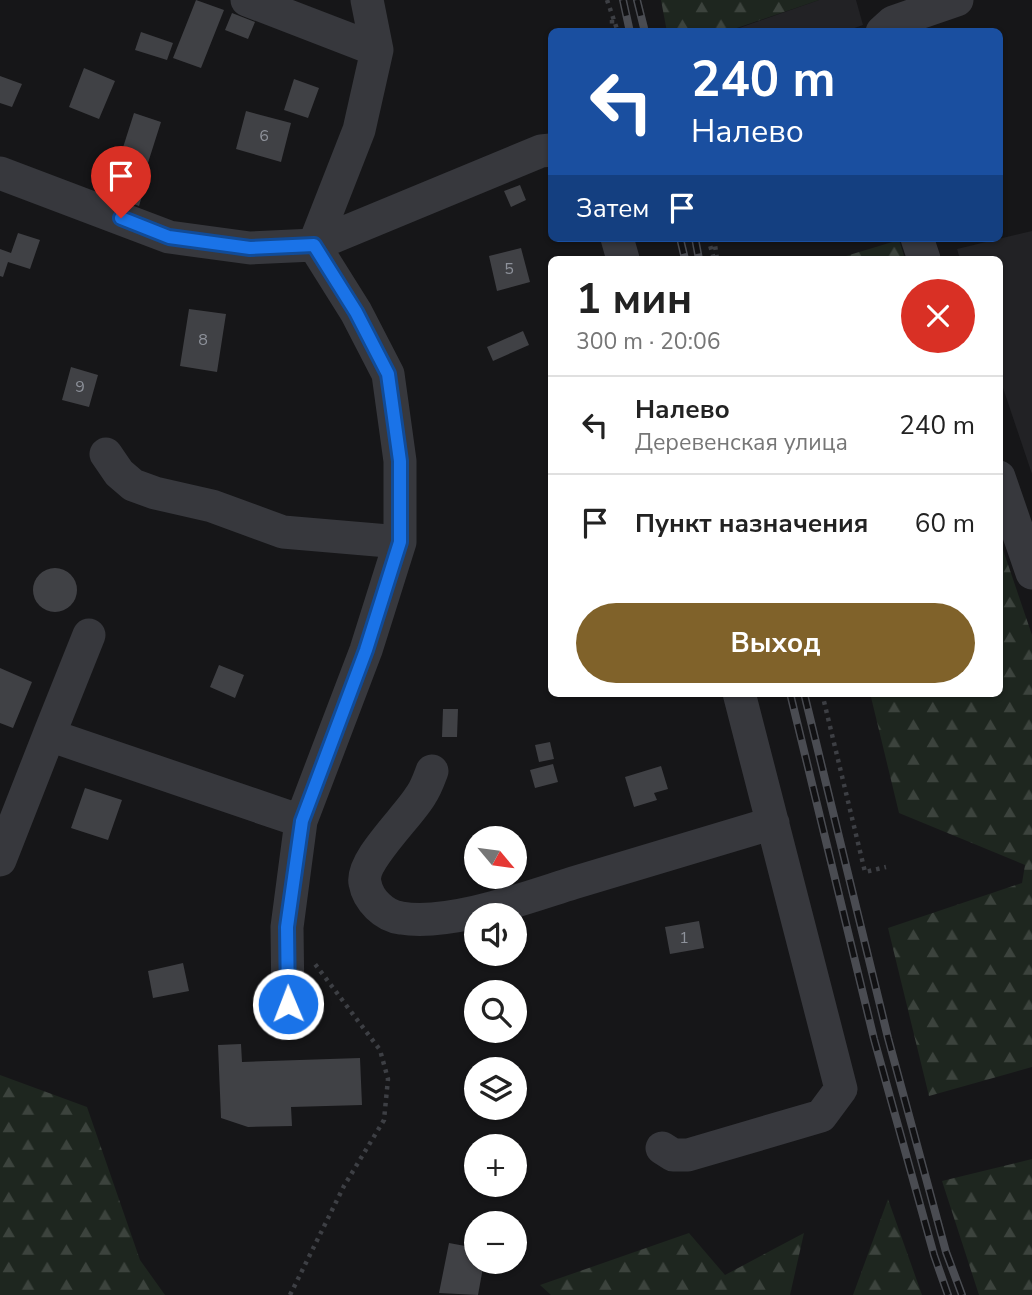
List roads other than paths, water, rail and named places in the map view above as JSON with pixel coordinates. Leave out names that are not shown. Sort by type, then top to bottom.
[{"type":"street","points":[[247,0],[377,50]]},
{"type":"street","points":[[314,245],[359,130],[377,50],[368,0]]},
{"type":"street","points":[[887,28],[894,22],[957,0]]},
{"type":"street","points":[[0,173],[169,237],[250,248],[314,245],[541,150],[548,150]]},
{"type":"street","points":[[288,1004],[287,927],[302,821],[366,650],[400,542],[400,461],[388,374],[356,312],[314,245]]},
{"type":"street","points":[[106,454],[119,473],[133,485],[212,506],[283,532],[400,542]]},
{"type":"street","points":[[1003,490],[1032,573]]},
{"type":"street","points":[[0,860],[89,635]]},
{"type":"street","points":[[662,1148],[673,1155],[688,1156],[821,1116],[841,1088],[740,697]]},
{"type":"street","points":[[49,735],[302,821]]},
{"type":"street","points":[[432,771],[422,794],[367,866],[364,882],[373,902],[384,912],[398,918],[424,920],[511,902],[773,823]]},
{"type":"railway","points":[[623,0],[629,28]]},
{"type":"railway","points":[[637,0],[644,28]]},
{"type":"railway","points":[[681,242],[684,256]]},
{"type":"railway","points":[[696,242],[698,256]]},
{"type":"railway","points":[[791,697],[874,1039],[934,1255],[948,1295]]},
{"type":"railway","points":[[805,697],[888,1038],[946,1252],[962,1295]]}]
